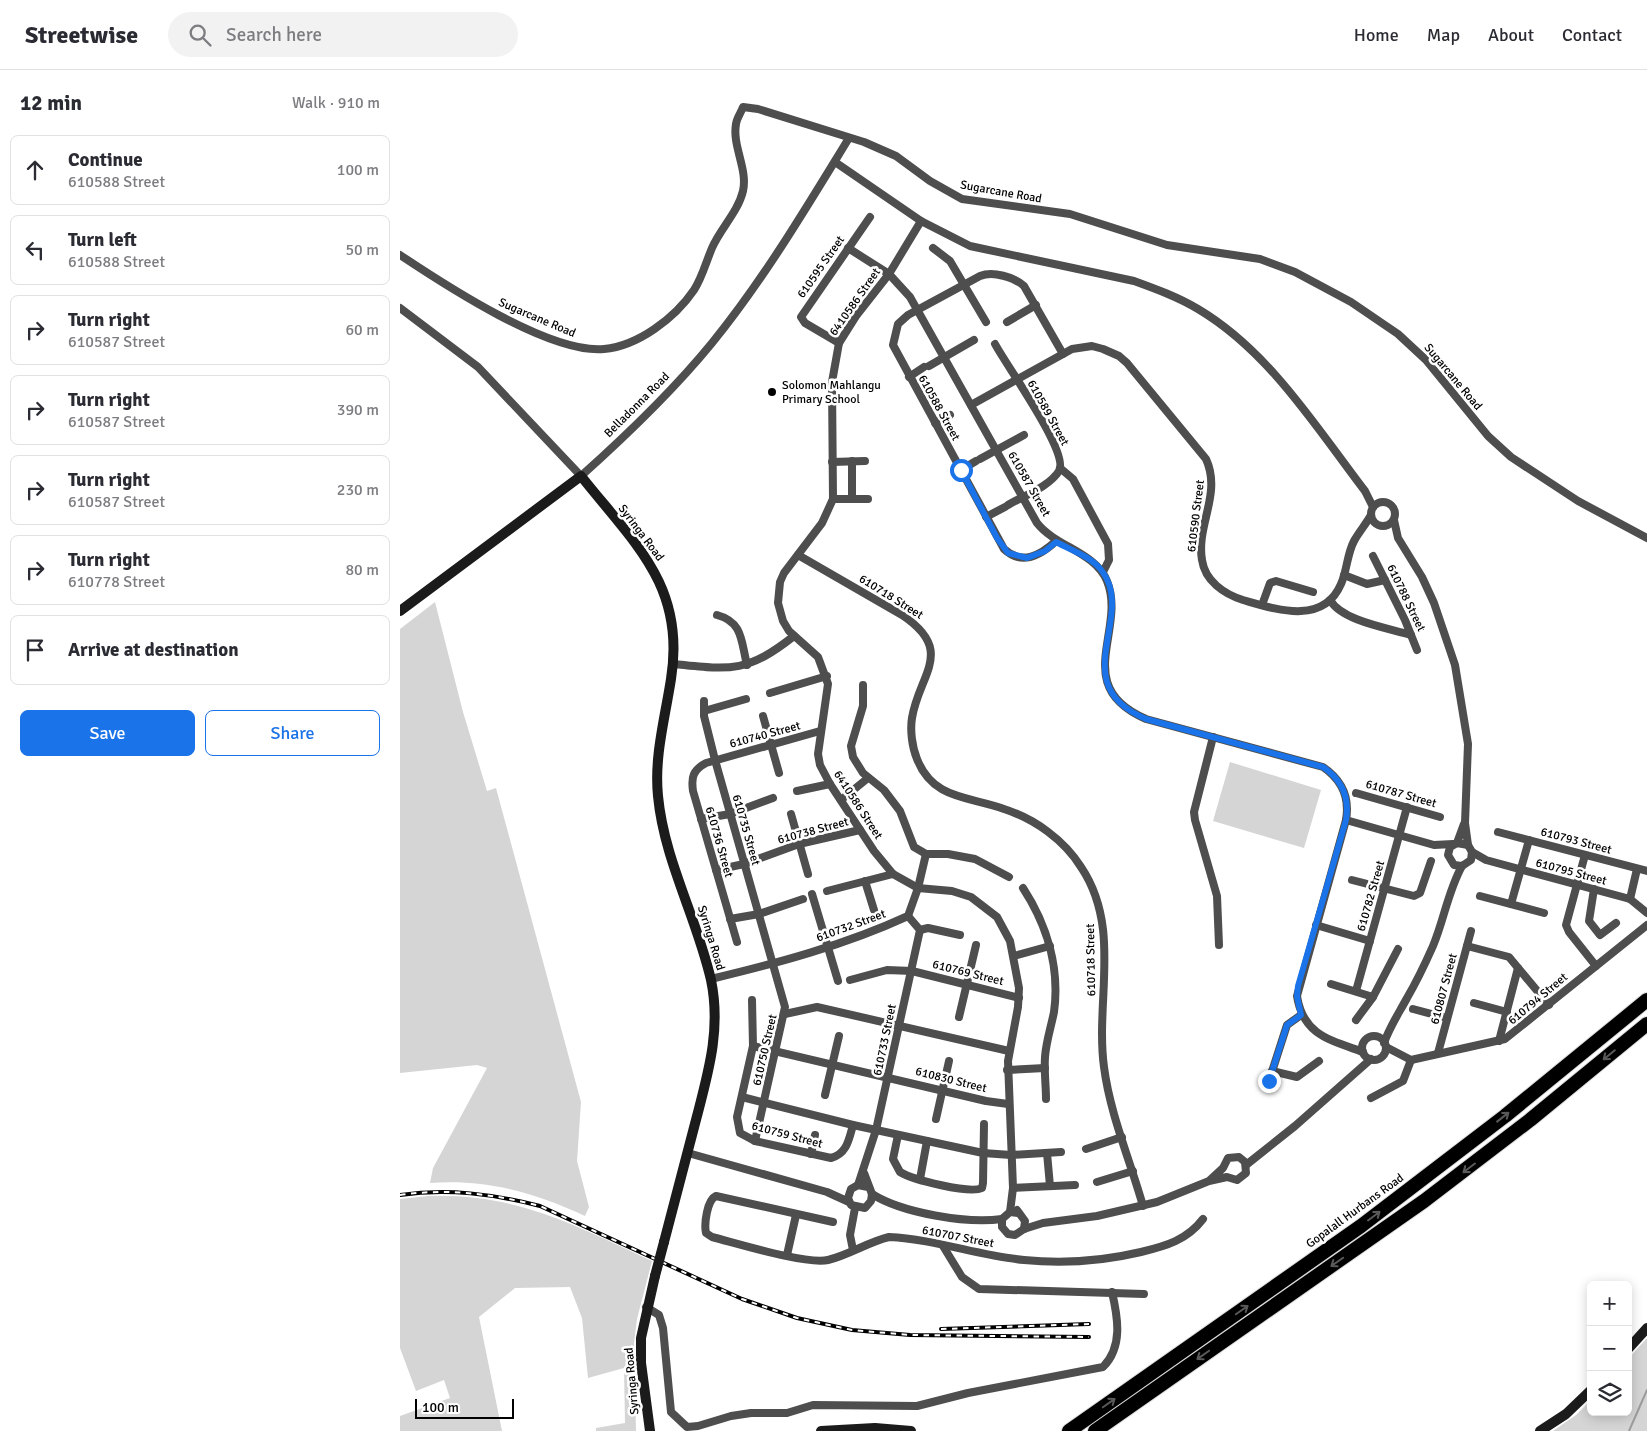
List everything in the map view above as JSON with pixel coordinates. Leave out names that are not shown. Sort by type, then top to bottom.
[{"type":"highway","name":"Gopalall Hurbans Road","points":[[1069,1431],[1361,1226],[1504,1116],[1647,1000]]},
{"type":"highway","points":[[1095,1431],[1424,1201],[1530,1120],[1647,1024]]},
{"type":"street","name":"Sugarcane Road","points":[[400,255],[445,285],[530,329],[576,346],[591,349],[616,347],[638,339],[681,306],[696,288],[713,245],[743,192],[735,130],[736,122],[743,107],[758,108],[849,138],[896,156],[930,181],[962,199],[1070,214],[1167,246],[1260,259],[1295,272],[1351,302],[1398,334],[1426,360],[1488,436],[1504,452],[1578,501],[1647,538]]},
{"type":"street","name":"Belladonna Road","points":[[400,611],[581,476],[666,396],[712,343],[781,248],[849,138]]},
{"type":"street","points":[[835,162],[921,221],[970,246],[1134,282],[1159,290],[1197,309],[1239,340],[1263,363],[1297,401],[1365,491],[1372,511],[1381,525],[1398,538]]},
{"type":"street","name":"610595 Street","points":[[839,343],[805,323],[801,316],[870,217]]},
{"type":"street","name":"6410586 Street","points":[[921,221],[889,274],[856,316],[839,343],[832,382],[833,499],[822,523],[780,582],[778,603],[783,621],[794,636],[818,658],[827,676],[829,691],[818,745],[820,765],[830,784],[884,865],[893,874],[918,888],[965,894],[980,902],[1003,925],[1014,956],[1019,998],[1007,1070],[1013,1198],[1017,1214]]},
{"type":"street","name":"610587 Street","points":[[848,248],[889,274],[902,286],[1037,523],[1056,542],[1087,559],[1103,572]]},
{"type":"street","points":[[933,248],[950,261],[986,322]]},
{"type":"street","name":"610588 Street","points":[[1056,542],[1035,556],[1020,557],[1004,549],[894,349],[894,339],[898,324],[917,310],[985,274],[995,274],[1021,284],[1036,305],[1063,354]]},
{"type":"street","points":[[1008,322],[1036,305]]},
{"type":"street","points":[[400,308],[478,367],[581,476]]},
{"type":"street","points":[[909,376],[974,340]]},
{"type":"street","name":"610589 Street","points":[[995,344],[1016,380],[1023,387],[1053,440],[1058,451],[1060,468]]},
{"type":"street","name":"610590 Street","points":[[971,405],[1079,347],[1092,346],[1110,351],[1119,356],[1206,459],[1212,480],[1212,495],[1201,557],[1205,570],[1216,586],[1228,594],[1262,605],[1300,612],[1317,608],[1330,600]]},
{"type":"street","points":[[935,423],[950,415]]},
{"type":"street","points":[[996,450],[1024,435]]},
{"type":"street","name":"610587 Street","points":[[961,470],[996,450]]},
{"type":"street","points":[[852,461],[852,499]]},
{"type":"street","points":[[832,462],[865,461]]},
{"type":"street","points":[[986,517],[1049,482],[1060,468],[1074,479],[1108,544],[1108,560],[1103,572],[1111,592],[1112,606],[1104,654],[1105,671],[1110,688],[1119,702],[1132,713],[1146,719],[1323,767],[1332,773],[1345,792],[1348,809],[1346,820],[1298,986],[1297,996],[1301,1015],[1317,1033],[1365,1053],[1376,1060],[1383,1056],[1398,1056],[1411,1060],[1403,1081],[1371,1098]]},
{"type":"street","name":"Syringa Road","points":[[581,476],[647,558],[657,575],[670,609],[675,643],[674,664],[658,756],[658,798],[665,836],[711,979],[715,1009],[714,1045],[688,1152],[646,1307],[641,1338],[641,1363],[650,1431]]},
{"type":"street","points":[[1365,491],[1393,508],[1398,538],[1422,577],[1434,604],[1455,665],[1462,694],[1468,744],[1465,823],[1470,848],[1465,864],[1454,881],[1443,920],[1433,944],[1406,1000],[1390,1027],[1383,1056]]},
{"type":"street","points":[[833,499],[868,499]]},
{"type":"street","points":[[1383,502],[1372,511],[1350,550],[1341,585],[1330,600],[1334,607],[1348,616],[1411,634]]},
{"type":"street","points":[[1360,532],[1394,520]]},
{"type":"street","name":"610718 Street","points":[[798,555],[902,615],[914,623],[925,635],[931,652],[930,668],[912,718],[911,730],[916,758],[928,778],[948,793],[1006,809],[1049,833],[1076,859],[1091,883],[1098,900],[1104,935],[1103,1066],[1112,1105],[1143,1206]]},
{"type":"street","name":"610788 Street","points":[[1373,556],[1417,650]]},
{"type":"street","points":[[1344,575],[1367,584],[1385,580]]},
{"type":"street","points":[[1262,605],[1270,583],[1276,581],[1313,592]]},
{"type":"street","points":[[716,615],[729,618],[736,626],[747,665]]},
{"type":"street","points":[[674,664],[721,669],[747,665],[771,654],[794,636]]},
{"type":"street","points":[[770,693],[827,676]]},
{"type":"street","points":[[863,685],[862,718],[851,752],[856,764],[868,778],[892,798],[905,822],[911,843],[918,851],[926,854],[948,854],[974,859],[1009,877]]},
{"type":"street","points":[[704,711],[746,699]]},
{"type":"street","name":"610735 Street","points":[[704,701],[704,711],[715,760],[773,964]]},
{"type":"street","points":[[763,716],[779,773]]},
{"type":"street","name":"610740 Street","points":[[715,760],[820,732]]},
{"type":"street","points":[[1213,737],[1194,812],[1217,896],[1219,945]]},
{"type":"street","name":"610736 Street","points":[[715,760],[698,767],[693,775],[693,791],[737,942]]},
{"type":"street","points":[[841,800],[868,778]]},
{"type":"street","points":[[797,791],[830,784]]},
{"type":"street","name":"610787 Street","points":[[1356,793],[1440,818]]},
{"type":"street","points":[[701,819],[730,814],[773,798]]},
{"type":"street","name":"610782 Street","points":[[1356,991],[1407,807]]},
{"type":"street","points":[[791,814],[808,874]]},
{"type":"street","points":[[1346,820],[1434,844],[1455,844],[1470,848],[1486,860]]},
{"type":"street","points":[[1454,881],[1450,859],[1465,823]]},
{"type":"street","name":"610738 Street","points":[[716,870],[744,864],[799,844],[860,830]]},
{"type":"street","name":"610793 Street","points":[[1498,832],[1647,871]]},
{"type":"street","points":[[1511,904],[1529,840]]},
{"type":"street","points":[[1434,844],[1450,859],[1465,864],[1486,860]]},
{"type":"street","points":[[926,854],[918,888],[908,916],[920,930],[928,928],[960,935]]},
{"type":"street","points":[[1585,855],[1566,925],[1569,932],[1596,966]]},
{"type":"street","name":"610795 Street","points":[[1486,860],[1630,899],[1647,913]]},
{"type":"street","points":[[1352,880],[1384,890],[1418,895],[1431,861]]},
{"type":"street","points":[[1630,899],[1637,869]]},
{"type":"street","points":[[827,891],[893,874]]},
{"type":"street","points":[[866,881],[874,910]]},
{"type":"street","points":[[1023,888],[1039,915],[1050,946],[1054,973],[1054,1012],[1045,1056],[1046,1099]]},
{"type":"street","points":[[1594,889],[1588,921],[1600,935],[1616,923]]},
{"type":"street","points":[[812,894],[838,982]]},
{"type":"street","points":[[1480,896],[1544,912]]},
{"type":"street","points":[[730,919],[759,914],[803,899]]},
{"type":"street","name":"610732 Street","points":[[711,979],[773,964],[876,931],[908,916]]},
{"type":"street","points":[[1316,924],[1370,941]]},
{"type":"street","name":"610794 Street","points":[[1411,1060],[1499,1041],[1511,1036],[1647,925]]},
{"type":"street","name":"610733 Street","points":[[858,1185],[864,1173],[876,1130],[920,930]]},
{"type":"street","name":"610807 Street","points":[[1438,1053],[1471,931]]},
{"type":"street","points":[[959,1017],[976,944]]},
{"type":"street","points":[[1014,956],[1050,946]]},
{"type":"street","points":[[1467,946],[1503,954],[1518,968],[1549,1005]]},
{"type":"street","points":[[1356,1020],[1373,997],[1398,949]]},
{"type":"street","name":"610750 Street","points":[[755,1141],[785,1014],[784,999],[773,964]]},
{"type":"street","points":[[1499,1041],[1518,968]]},
{"type":"street","name":"610769 Street","points":[[850,980],[887,970],[912,971],[1019,998]]},
{"type":"street","points":[[1331,984],[1373,997]]},
{"type":"street","name":"610759 Street","points":[[752,1000],[753,1046],[737,1116],[738,1129],[743,1136],[755,1141],[831,1158],[842,1153],[847,1146],[853,1125]]},
{"type":"street","points":[[1474,1004],[1507,1012]]},
{"type":"street","points":[[785,1014],[817,1007],[1009,1051]]},
{"type":"street","points":[[1413,1009],[1447,1018]]},
{"type":"street","points":[[1269,1081],[1287,1025],[1301,1015]]},
{"type":"street","points":[[1244,1162],[1260,1152],[1320,1105],[1357,1070],[1365,1053],[1368,1038],[1376,1036],[1390,1027]]},
{"type":"street","points":[[825,1095],[839,1036]]},
{"type":"street","points":[[1376,1036],[1398,1056]]},
{"type":"street","name":"610830 Street","points":[[753,1046],[1008,1104]]},
{"type":"street","points":[[936,1119],[949,1061]]},
{"type":"street","points":[[1272,1071],[1297,1077],[1319,1062]]},
{"type":"street","points":[[1007,1070],[1045,1068]]},
{"type":"street","points":[[742,1097],[853,1125],[984,1153],[1012,1155],[1061,1152]]},
{"type":"street","points":[[898,1135],[893,1154],[897,1169],[905,1175],[961,1188],[980,1189],[983,1183],[984,1124]]},
{"type":"street","points":[[811,1154],[815,1135]]},
{"type":"street","points":[[1086,1149],[1122,1137]]},
{"type":"street","points":[[920,1179],[927,1141]]},
{"type":"street","points":[[688,1152],[827,1192],[852,1205],[867,1206],[888,1203]]},
{"type":"street","points":[[1047,1153],[1050,1186]]},
{"type":"street","points":[[1209,1182],[1223,1168],[1225,1161],[1231,1156],[1244,1162]]},
{"type":"street","points":[[984,1221],[1015,1236],[1024,1229],[1043,1223],[1097,1216],[1143,1206],[1209,1182],[1227,1177],[1234,1180],[1241,1178],[1246,1173],[1244,1162]]},
{"type":"street","points":[[1223,1168],[1227,1177]]},
{"type":"street","points":[[1097,1182],[1133,1171]]},
{"type":"street","points":[[854,1220],[867,1206],[870,1191],[864,1173]]},
{"type":"street","points":[[827,1192],[851,1189],[858,1185],[888,1203],[946,1217],[984,1221],[1017,1214],[1043,1223]]},
{"type":"street","points":[[1013,1188],[1075,1185]]},
{"type":"street","points":[[851,1189],[854,1220],[850,1235],[853,1250]]},
{"type":"street","name":"610707 Street","points":[[796,1215],[716,1196],[710,1200],[705,1227],[706,1233],[712,1237],[815,1261],[826,1261],[889,1237],[1023,1260],[1076,1261],[1102,1259],[1150,1250],[1177,1241],[1193,1233],[1203,1219]]},
{"type":"street","points":[[1017,1214],[1024,1229]]},
{"type":"street","points":[[788,1255],[796,1215],[833,1222]]},
{"type":"street","points":[[1002,1218],[1003,1230]]},
{"type":"street","points":[[944,1246],[962,1277],[979,1288],[1030,1292],[1144,1294]]},
{"type":"street","points":[[646,1307],[659,1315],[663,1328],[672,1412],[687,1427],[751,1413],[787,1413],[813,1405],[916,1406],[968,1393],[1103,1367],[1111,1358],[1116,1346],[1116,1310],[1112,1292]]},
{"type":"street","points":[[1632,1345],[1647,1328]]},
{"type":"street","points":[[1540,1431],[1566,1414],[1587,1394]]},
{"type":"street","points":[[822,1431],[875,1428],[912,1431]]},
{"type":"shaded area","points":[[435,602],[463,712],[487,791],[496,788],[581,1102],[577,1161],[589,1207],[585,1216],[547,1200],[509,1189],[471,1183],[430,1183],[433,1168],[487,1068],[477,1065],[400,1073],[400,629]]},
{"type":"shaded area","points":[[1230,762],[1321,790],[1304,848],[1213,821]]},
{"type":"shaded area","points":[[428,1196],[460,1196],[517,1206],[570,1224],[652,1261],[637,1319],[634,1343],[636,1431],[596,1431],[596,1428],[625,1423],[624,1368],[588,1378],[582,1318],[570,1287],[515,1288],[479,1317],[502,1431],[400,1431],[400,1416],[450,1398],[444,1380],[416,1391],[400,1348],[400,1199]]},
{"type":"shaded area","points":[[1647,1338],[1647,1431],[1553,1431],[1576,1415],[1587,1404],[1587,1416],[1632,1416],[1632,1355]]},
{"type":"waterway","points":[[1629,1431],[1647,1390]]},
{"type":"railway","points":[[400,1195],[436,1192],[470,1193],[540,1206],[742,1299],[797,1318],[852,1330],[910,1335],[1089,1337]]},
{"type":"railway","points":[[941,1329],[1089,1324]]},
{"type":"place","name":"Solomon Mahlangu Primary School","points":[[772,392]]},
{"type":"route","points":[[961,470],[997,538],[1008,553],[1027,558],[1045,551],[1056,542],[1098,566],[1103,572],[1111,592],[1112,606],[1104,654],[1105,671],[1110,688],[1119,702],[1132,713],[1146,719],[1323,767],[1332,773],[1345,792],[1348,801],[1346,820],[1298,986],[1298,1006],[1301,1015],[1287,1025],[1269,1081]]}]
